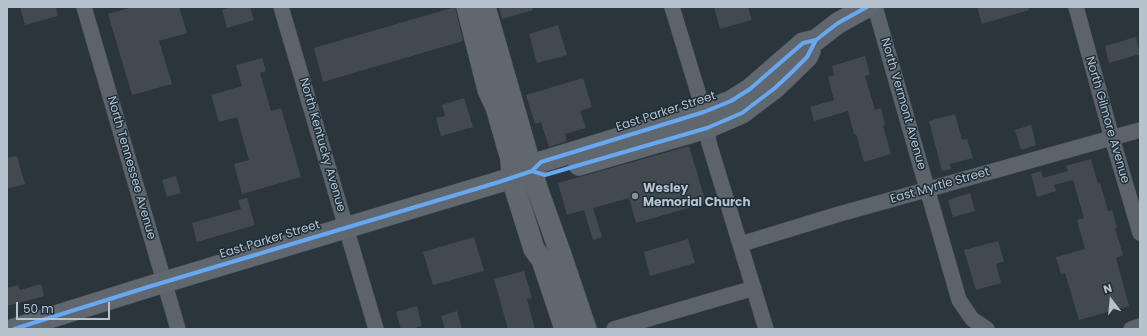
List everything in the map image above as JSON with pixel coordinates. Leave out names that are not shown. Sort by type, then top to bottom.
[{"type":"street","name":"North Tennessee Avenue","points":[[84,7],[178,329]]},
{"type":"street","name":"North Kentucky Avenue","points":[[281,7],[376,329]]},
{"type":"street","points":[[467,7],[488,90],[496,107],[510,159],[512,178],[534,249],[542,260],[565,329]]},
{"type":"street","points":[[485,7],[536,188],[586,329]]},
{"type":"street","points":[[672,7],[705,120],[710,143],[766,329]]},
{"type":"street","name":"East Parker Street","points":[[14,329],[532,171],[545,175],[705,120],[742,113],[759,102],[776,88],[807,57],[816,40],[838,23],[867,7]]},
{"type":"street","name":"North Vermont Avenue","points":[[875,7],[959,300],[972,319],[987,329]]},
{"type":"street","name":"North Gilmore Avenue","points":[[1076,7],[1140,233]]},
{"type":"street","name":"East Myrtle Street","points":[[741,244],[836,215],[1140,130]]},
{"type":"street","points":[[614,329],[754,288]]},
{"type":"street","points":[[1131,329],[1140,326]]},
{"type":"building","points":[[20,7],[56,7],[58,16],[25,25]]},
{"type":"building","points":[[133,7],[179,7],[187,33],[159,41],[172,84],[132,95],[108,14]]},
{"type":"building","points":[[232,7],[250,7],[254,20],[227,28],[222,10]]},
{"type":"building","points":[[455,7],[463,41],[323,82],[314,48]]},
{"type":"building","points":[[499,7],[532,7],[533,10],[502,19]]},
{"type":"building","points":[[714,7],[748,7],[752,20],[720,29]]},
{"type":"building","points":[[977,7],[1028,7],[1029,10],[982,24]]},
{"type":"building","points":[[558,25],[567,55],[537,63],[529,34]]},
{"type":"building","points":[[1136,37],[1140,54],[1109,63],[1105,46]]},
{"type":"building","points":[[865,56],[870,74],[865,76],[875,110],[881,108],[885,125],[883,126],[891,154],[864,162],[848,111],[814,121],[810,107],[834,100],[828,77],[834,75],[832,66]]},
{"type":"building","points":[[262,58],[266,71],[260,73],[271,111],[281,108],[301,177],[242,194],[234,164],[249,160],[237,117],[219,122],[211,95],[242,86],[236,65]]},
{"type":"building","points":[[583,78],[592,107],[580,111],[586,128],[565,134],[567,141],[549,147],[541,122],[535,124],[526,95]]},
{"type":"building","points":[[464,98],[473,127],[441,136],[436,118],[445,116],[442,105]]},
{"type":"building","points":[[955,114],[962,140],[967,139],[973,158],[950,164],[951,169],[942,171],[929,121]]},
{"type":"building","points":[[1031,125],[1036,145],[1021,150],[1015,130]]},
{"type":"building","points":[[689,146],[706,203],[636,223],[629,198],[593,208],[602,237],[593,240],[584,210],[567,215],[558,183]]},
{"type":"building","points":[[17,156],[25,184],[7,189],[7,158]]},
{"type":"building","points":[[1091,159],[1108,211],[1112,210],[1117,228],[1115,228],[1123,255],[1116,258],[1129,306],[1079,320],[1065,273],[1061,274],[1056,257],[1085,249],[1077,220],[1084,218],[1073,180],[1054,185],[1056,191],[1037,197],[1031,174],[1041,171],[1043,178],[1068,171],[1066,166]]},
{"type":"building","points":[[176,176],[181,193],[167,197],[162,180]]},
{"type":"building","points":[[970,193],[975,211],[953,217],[948,200]]},
{"type":"building","points":[[247,198],[255,225],[197,242],[192,223],[241,209],[238,200]]},
{"type":"building","points":[[474,237],[484,271],[433,285],[423,252]]},
{"type":"building","points":[[688,239],[695,263],[650,276],[644,252]]},
{"type":"building","points":[[998,241],[1004,261],[996,264],[1001,283],[976,290],[964,250]]},
{"type":"building","points":[[524,271],[532,298],[527,299],[535,329],[508,329],[494,279]]},
{"type":"building","points":[[41,284],[44,296],[7,306],[7,288],[18,285],[20,290]]},
{"type":"building","points":[[417,306],[422,326],[411,329],[401,329],[396,312]]},
{"type":"building","points":[[457,311],[462,329],[445,329],[441,316]]},
{"type":"cycle path","points":[[14,329],[148,287],[499,182],[532,171],[541,162],[704,112],[731,101],[750,89],[803,43],[816,40],[838,23],[867,7]]},
{"type":"cycle path","points":[[532,171],[545,175],[707,128],[742,113],[775,88],[793,71],[807,57],[816,40]]},
{"type":"place","name":"Wesley Memorial Church","points":[[635,196]]}]
